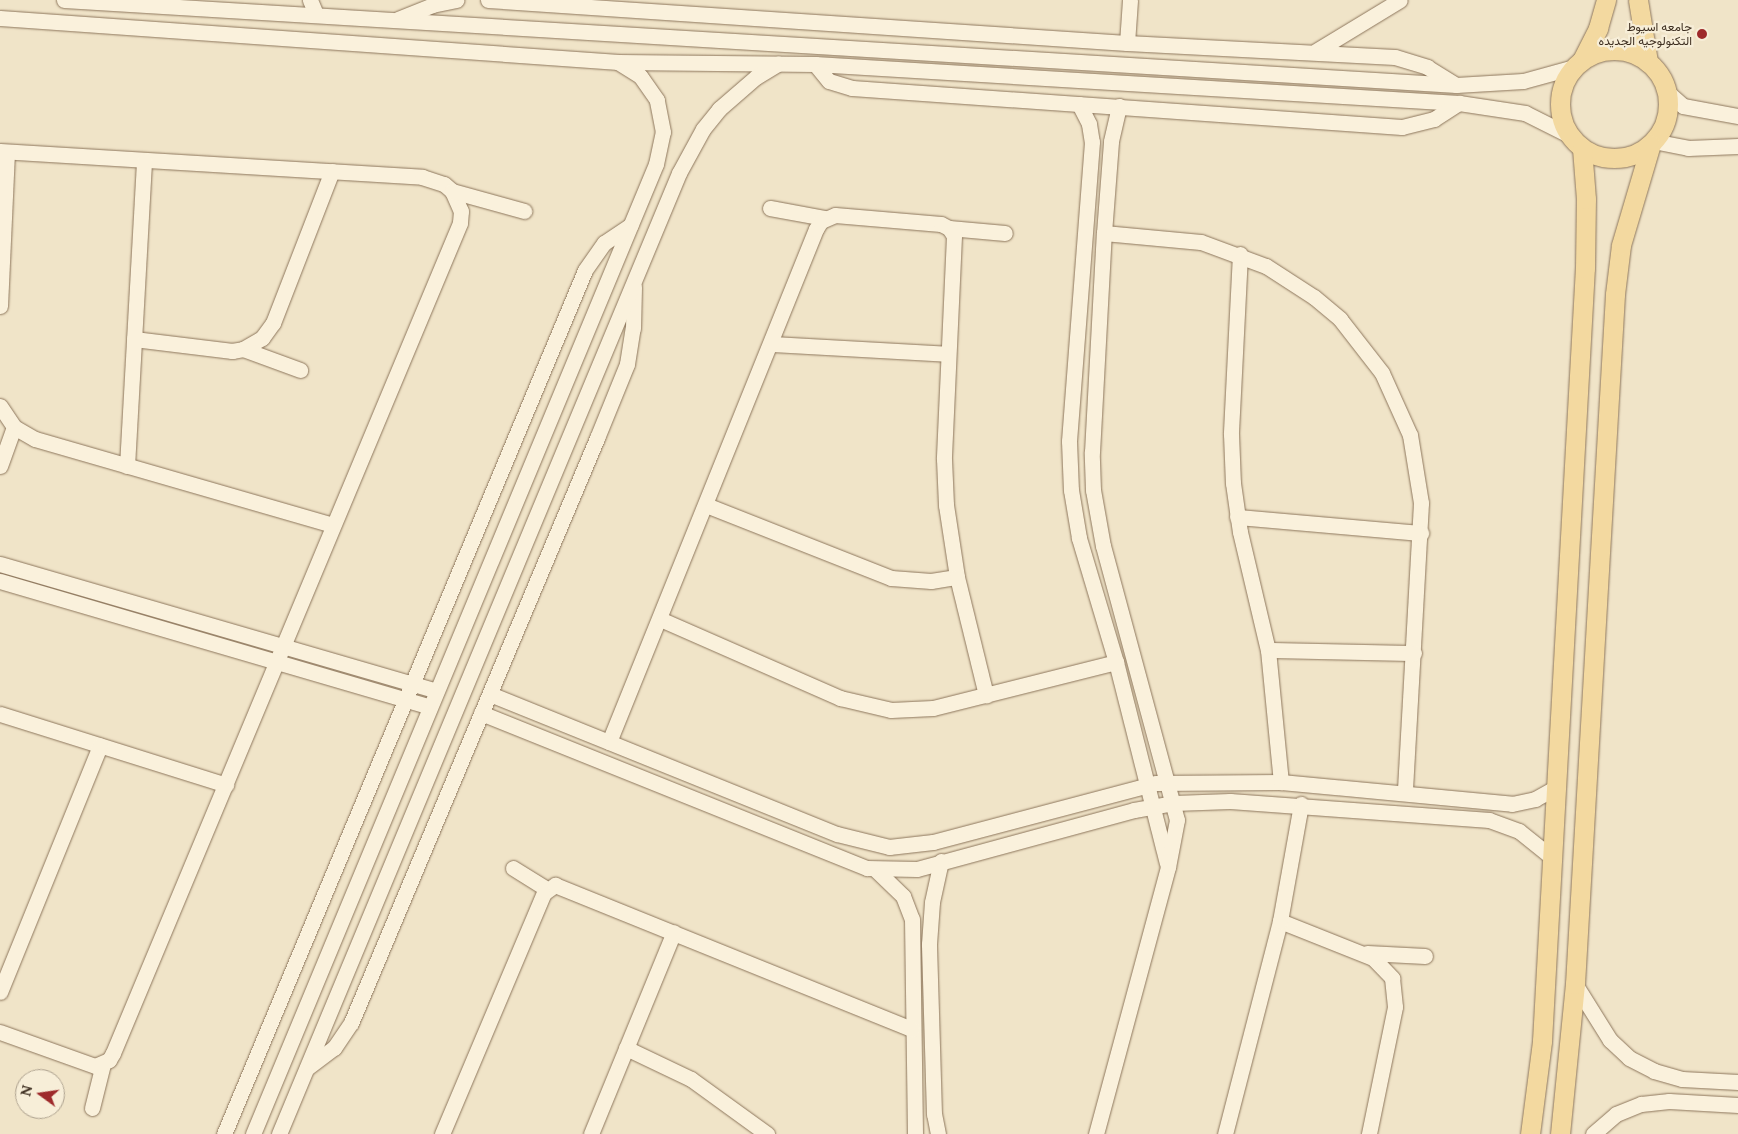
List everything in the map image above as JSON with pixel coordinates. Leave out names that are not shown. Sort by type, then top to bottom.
[{"type":"main road","points":[[1530,1134],[1542,1041],[1554,859],[1585,268],[1586,199],[1576,141],[1560,108],[1566,79],[1578,64],[1598,28],[1606,0]]},
{"type":"main road","points":[[1638,0],[1648,62]]},
{"type":"main road","points":[[1560,1134],[1575,984],[1615,294],[1621,245],[1652,142],[1666,118],[1666,91],[1662,80],[1648,62],[1630,52],[1608,50],[1578,64]]},
{"type":"main road","points":[[1576,141],[1599,156],[1617,158],[1635,154],[1652,142]]},
{"type":"street","points":[[64,0],[239,5],[316,14],[396,20],[1456,84],[1523,81],[1578,64]]},
{"type":"street","points":[[310,0],[316,14]]},
{"type":"street","points":[[396,20],[432,5],[456,0]]},
{"type":"street","points":[[488,0],[1127,43],[1395,56],[1427,67],[1456,84]]},
{"type":"street","points":[[1127,43],[1130,0]]},
{"type":"street","points":[[1315,51],[1400,0]]},
{"type":"street","points":[[0,18],[618,62],[815,64],[1459,103],[1525,113],[1576,141]]},
{"type":"street","points":[[253,1134],[656,164],[663,132],[662,116],[649,87],[640,76],[618,62]]},
{"type":"street","points":[[279,1134],[634,278],[683,165],[703,129],[737,92],[778,64]]},
{"type":"street","points":[[815,64],[829,81],[852,88],[1402,126],[1434,119],[1459,103]]},
{"type":"street","points":[[1666,91],[1683,106],[1738,116]]},
{"type":"street","points":[[1079,104],[1089,124],[1092,142],[1069,441],[1070,490],[1079,538],[1116,662],[1168,867]]},
{"type":"street","points":[[1096,1134],[1168,867],[1177,820],[1095,509],[1092,452],[1104,233],[1111,141],[1119,106]]},
{"type":"street","points":[[1652,142],[1688,148],[1738,146]]},
{"type":"street","points":[[0,306],[3,151],[434,178],[452,191],[524,211]]},
{"type":"street","points":[[127,466],[144,160]]},
{"type":"street","points":[[134,339],[220,351],[243,349],[262,338],[273,323],[332,172]]},
{"type":"street","points":[[92,1108],[102,1064],[113,1053],[460,223],[461,211],[452,191]]},
{"type":"street","points":[[770,208],[825,218],[851,216],[941,224],[949,228],[1005,233]]},
{"type":"street","points":[[610,742],[814,234],[825,218]]},
{"type":"street","points":[[224,1134],[585,270],[604,243],[631,225]]},
{"type":"street","points":[[949,228],[955,241],[944,459],[946,505],[958,577],[986,695]]},
{"type":"street","points":[[1104,233],[1201,242],[1240,254],[1273,270],[1314,297],[1340,319],[1382,373],[1410,435],[1420,486],[1421,534],[1405,793]]},
{"type":"street","points":[[1240,254],[1231,434],[1237,517],[1268,650],[1281,782]]},
{"type":"street","points":[[307,1068],[334,1048],[351,1023],[621,381],[633,328],[634,278]]},
{"type":"street","points":[[771,344],[948,354]]},
{"type":"street","points":[[243,349],[300,370]]},
{"type":"street","points":[[0,406],[14,427],[35,439],[333,525]]},
{"type":"street","points":[[0,466],[14,427]]},
{"type":"street","points":[[706,504],[891,578],[931,582],[958,577]]},
{"type":"street","points":[[1237,517],[1421,534]]},
{"type":"street","points":[[0,564],[436,691]]},
{"type":"street","points":[[0,581],[430,707]]},
{"type":"street","points":[[660,619],[856,704],[902,711],[933,708],[1116,662]]},
{"type":"street","points":[[1268,650],[1414,653]]},
{"type":"street","points":[[490,694],[854,841],[889,846],[933,842],[1148,784],[1167,782],[1281,782],[1512,804],[1535,800],[1557,787]]},
{"type":"street","points":[[481,713],[847,862],[875,869],[902,870],[942,862],[1154,806],[1174,803],[1230,801],[1301,804],[1489,820],[1520,831],[1554,859]]},
{"type":"street","points":[[0,714],[226,785]]},
{"type":"street","points":[[0,992],[100,746]]},
{"type":"street","points":[[1225,1134],[1280,921],[1301,804]]},
{"type":"street","points":[[938,1134],[934,1114],[930,944],[932,902],[942,862]]},
{"type":"street","points":[[513,868],[547,889]]},
{"type":"street","points":[[875,869],[898,890],[911,911],[915,1134]]},
{"type":"street","points":[[442,1134],[547,889],[555,884],[912,1029]]},
{"type":"street","points":[[1280,921],[1363,953],[1387,969],[1396,997],[1369,1134]]},
{"type":"street","points":[[591,1134],[674,932]]},
{"type":"street","points":[[1363,953],[1425,956]]},
{"type":"street","points":[[1575,984],[1610,1040],[1629,1058],[1654,1071],[1682,1079],[1738,1082]]},
{"type":"street","points":[[0,1032],[87,1064],[102,1064]]},
{"type":"street","points":[[626,1048],[691,1079],[767,1134]]},
{"type":"street","points":[[1593,1134],[1616,1114],[1641,1104],[1669,1101],[1738,1105]]},
{"type":"place","name":"جامعه اسيوط التكنولوجيه الجديده","points":[[1702,34]]}]
